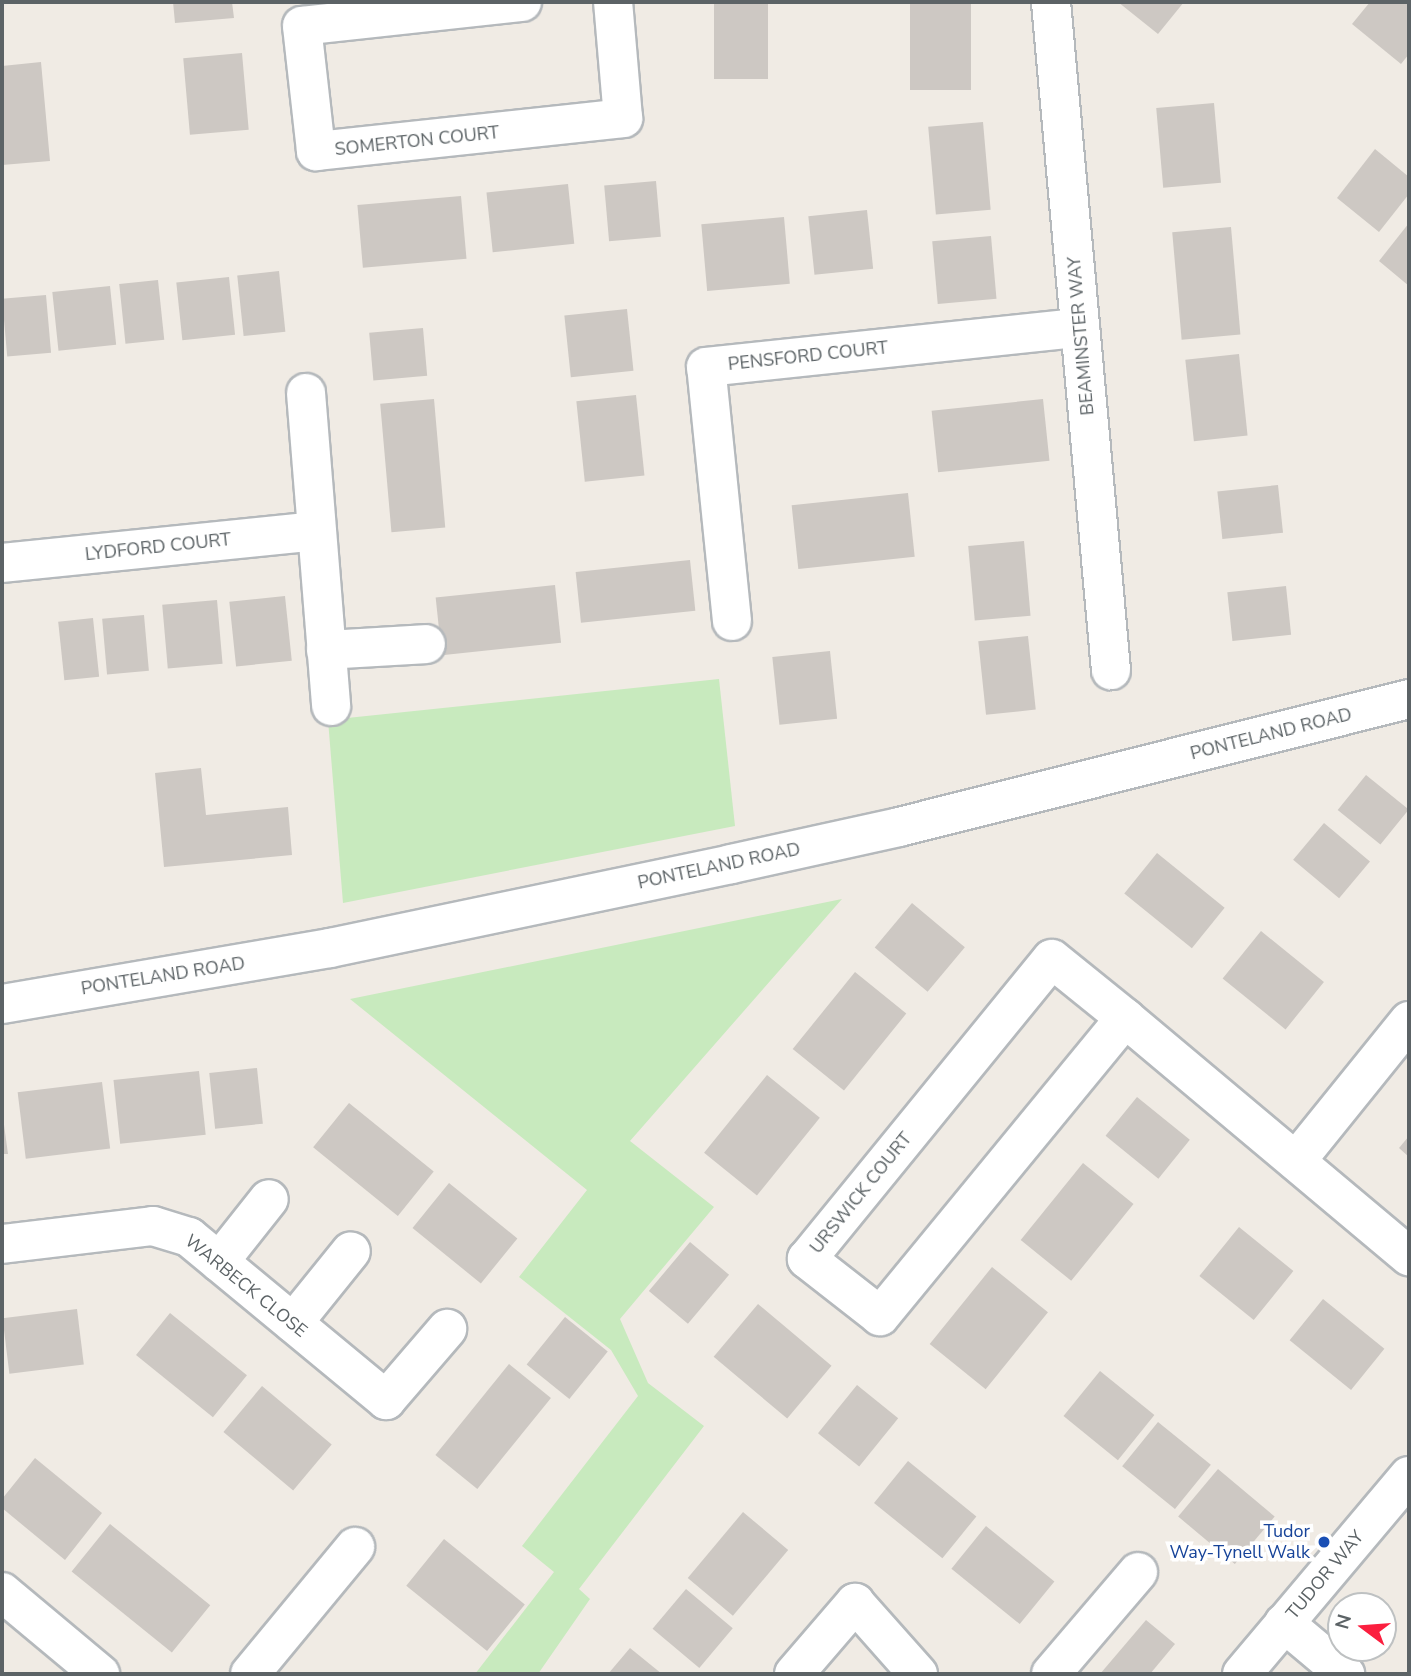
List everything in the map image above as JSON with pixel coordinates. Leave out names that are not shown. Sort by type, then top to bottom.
[{"type":"street","name":"SOMERTON COURT","points":[[522,2],[302,26],[316,152],[623,118],[613,2]]},
{"type":"street","name":"BEAMINSTER WAY","points":[[1051,2],[1111,670]]},
{"type":"street","name":"PENSFORD COURT","points":[[732,621],[706,367],[1080,328]]},
{"type":"street","points":[[306,393],[331,706]]},
{"type":"street","name":"LYDFORD COURT","points":[[2,563],[315,531]]},
{"type":"street","points":[[326,650],[426,644]]},
{"type":"street","name":"PONTELAND ROAD","points":[[9,1001],[330,948],[731,864],[899,827],[1409,699]]},
{"type":"street","name":"URSWICK COURT","points":[[1125,1018],[880,1316],[807,1259],[1052,959],[1125,1018],[1409,1256]]},
{"type":"street","points":[[1296,1161],[1409,1021]]},
{"type":"street","points":[[219,1262],[269,1199]]},
{"type":"street","name":"WARBECK CLOSE","points":[[2,1244],[153,1226],[189,1237],[386,1400],[447,1329]]},
{"type":"street","points":[[293,1323],[351,1251]]},
{"type":"street","name":"TUDOR WAY","points":[[1242,1674],[1409,1476]]},
{"type":"street","points":[[250,1674],[355,1547]]},
{"type":"street","points":[[1051,1674],[1138,1572]]},
{"type":"street","points":[[2,1592],[100,1674]]},
{"type":"street","points":[[794,1674],[855,1603],[912,1673]]},
{"type":"street","points":[[1284,1623],[1345,1674]]},
{"type":"green space","points":[[719,679],[735,826],[343,903],[328,720]]},
{"type":"green space","points":[[842,899],[630,1141],[714,1207],[620,1319],[648,1383],[704,1426],[579,1589],[590,1599],[538,1674],[475,1674],[554,1572],[522,1546],[638,1396],[611,1350],[519,1277],[587,1190],[350,999]]},
{"type":"building","points":[[173,2],[232,2],[234,18],[175,23]]},
{"type":"building","points":[[714,2],[768,2],[768,79],[714,79]]},
{"type":"building","points":[[910,2],[971,2],[971,90],[910,90]]},
{"type":"building","points":[[1118,2],[1184,2],[1158,34]]},
{"type":"building","points":[[1370,2],[1409,2],[1409,54],[1401,64],[1352,24]]},
{"type":"building","points":[[242,53],[249,130],[190,135],[183,58]]},
{"type":"building","points":[[41,62],[50,161],[2,165],[2,66]]},
{"type":"building","points":[[1214,103],[1221,183],[1163,188],[1156,108]]},
{"type":"building","points":[[983,122],[991,210],[936,214],[928,127]]},
{"type":"building","points":[[1375,149],[1409,177],[1409,194],[1379,232],[1337,198]]},
{"type":"building","points":[[656,181],[661,237],[609,241],[604,186]]},
{"type":"building","points":[[568,184],[574,244],[493,252],[486,193]]},
{"type":"building","points":[[461,196],[466,259],[363,268],[357,205]]},
{"type":"building","points":[[867,210],[873,269],[814,275],[808,216]]},
{"type":"building","points":[[784,217],[790,284],[707,291],[701,224]]},
{"type":"building","points":[[1409,223],[1409,286],[1379,261]]},
{"type":"building","points":[[1231,227],[1240,335],[1182,340],[1172,232]]},
{"type":"building","points":[[991,236],[996,299],[938,304],[932,241]]},
{"type":"building","points":[[279,271],[285,332],[244,336],[237,275]]},
{"type":"building","points":[[229,277],[235,335],[182,340],[176,283]]},
{"type":"building","points":[[158,280],[164,340],[125,344],[119,284]]},
{"type":"building","points":[[110,286],[116,345],[58,351],[52,292]]},
{"type":"building","points":[[46,295],[51,353],[7,357],[2,299]]},
{"type":"building","points":[[627,309],[633,371],[571,377],[564,316]]},
{"type":"building","points":[[423,328],[427,376],[373,381],[369,333]]},
{"type":"building","points":[[1239,354],[1248,436],[1194,441],[1185,360]]},
{"type":"building","points":[[636,395],[644,476],[585,482],[576,401]]},
{"type":"building","points":[[434,399],[445,528],[391,532],[380,404]]},
{"type":"building","points":[[1043,399],[1049,461],[938,472],[932,411]]},
{"type":"building","points":[[1278,485],[1283,533],[1222,539],[1217,491]]},
{"type":"building","points":[[908,493],[915,557],[798,569],[792,505]]},
{"type":"building","points":[[1024,541],[1031,616],[975,621],[968,546]]},
{"type":"building","points":[[690,560],[695,611],[581,623],[576,572]]},
{"type":"building","points":[[555,585],[561,643],[442,655],[436,598]]},
{"type":"building","points":[[1286,586],[1291,635],[1232,641],[1227,592]]},
{"type":"building","points":[[285,596],[292,661],[236,666],[229,602]]},
{"type":"building","points":[[217,600],[223,664],[168,669],[162,605]]},
{"type":"building","points":[[144,615],[149,671],[107,674],[102,619]]},
{"type":"building","points":[[93,618],[99,677],[64,680],[58,622]]},
{"type":"building","points":[[1028,636],[1036,710],[986,715],[978,641]]},
{"type":"building","points":[[830,651],[837,719],[779,725],[772,657]]},
{"type":"building","points":[[201,768],[206,815],[288,807],[292,855],[164,867],[155,773]]},
{"type":"building","points":[[1366,775],[1409,810],[1380,845],[1338,810]]},
{"type":"building","points":[[1324,823],[1370,862],[1339,898],[1293,860]]},
{"type":"building","points":[[1157,853],[1225,908],[1192,948],[1124,893]]},
{"type":"building","points":[[912,903],[965,947],[928,992],[875,947]]},
{"type":"building","points":[[1261,931],[1324,982],[1286,1029],[1223,978]]},
{"type":"building","points":[[855,972],[906,1014],[844,1090],[793,1049]]},
{"type":"building","points":[[257,1068],[263,1124],[215,1129],[209,1073]]},
{"type":"building","points":[[199,1071],[206,1135],[120,1144],[113,1080]]},
{"type":"building","points":[[767,1075],[820,1118],[757,1196],[704,1153]]},
{"type":"building","points":[[102,1082],[110,1149],[26,1159],[18,1092]]},
{"type":"building","points":[[1137,1097],[1190,1140],[1158,1179],[1106,1136]]},
{"type":"building","points":[[349,1103],[434,1172],[398,1216],[313,1147]]},
{"type":"building","points":[[2,1110],[8,1154],[2,1154]]},
{"type":"building","points":[[1409,1136],[1409,1157],[1399,1148]]},
{"type":"building","points":[[1083,1163],[1134,1204],[1071,1281],[1021,1240]]},
{"type":"building","points":[[449,1183],[517,1238],[481,1283],[412,1228]]},
{"type":"building","points":[[1239,1227],[1293,1271],[1254,1320],[1199,1276]]},
{"type":"building","points":[[690,1242],[729,1275],[688,1324],[649,1291]]},
{"type":"building","points":[[992,1267],[1048,1312],[986,1389],[930,1344]]},
{"type":"building","points":[[1323,1299],[1384,1349],[1351,1390],[1290,1340]]},
{"type":"building","points":[[758,1304],[832,1366],[787,1419],[714,1357]]},
{"type":"building","points":[[77,1309],[84,1365],[9,1374],[3,1318]]},
{"type":"building","points":[[170,1313],[247,1375],[213,1417],[136,1355]]},
{"type":"building","points":[[565,1317],[608,1352],[569,1399],[527,1364]]},
{"type":"building","points":[[509,1364],[551,1398],[477,1489],[435,1455]]},
{"type":"building","points":[[1100,1371],[1154,1415],[1118,1460],[1063,1416]]},
{"type":"building","points":[[857,1385],[898,1418],[859,1467],[818,1433]]},
{"type":"building","points":[[262,1386],[332,1444],[293,1490],[223,1432]]},
{"type":"building","points":[[1158,1422],[1211,1465],[1175,1509],[1122,1466]]},
{"type":"building","points":[[35,1458],[102,1513],[65,1560],[2,1508],[2,1499]]},
{"type":"building","points":[[908,1461],[976,1516],[942,1558],[874,1503]]},
{"type":"building","points":[[1218,1469],[1275,1517],[1235,1564],[1178,1516]]},
{"type":"building","points":[[743,1512],[788,1550],[733,1616],[688,1578]]},
{"type":"building","points":[[110,1524],[210,1605],[172,1653],[72,1571]]},
{"type":"building","points":[[986,1526],[1054,1581],[1020,1624],[951,1569]]},
{"type":"building","points":[[444,1539],[525,1604],[487,1651],[406,1586]]},
{"type":"building","points":[[686,1589],[733,1628],[699,1668],[653,1629]]},
{"type":"building","points":[[1146,1620],[1175,1644],[1150,1674],[1100,1674]]},
{"type":"building","points":[[630,1648],[662,1674],[608,1674]]},
{"type":"place","name":"Tudor Way-Tynell Walk","points":[[1324,1542]]}]
